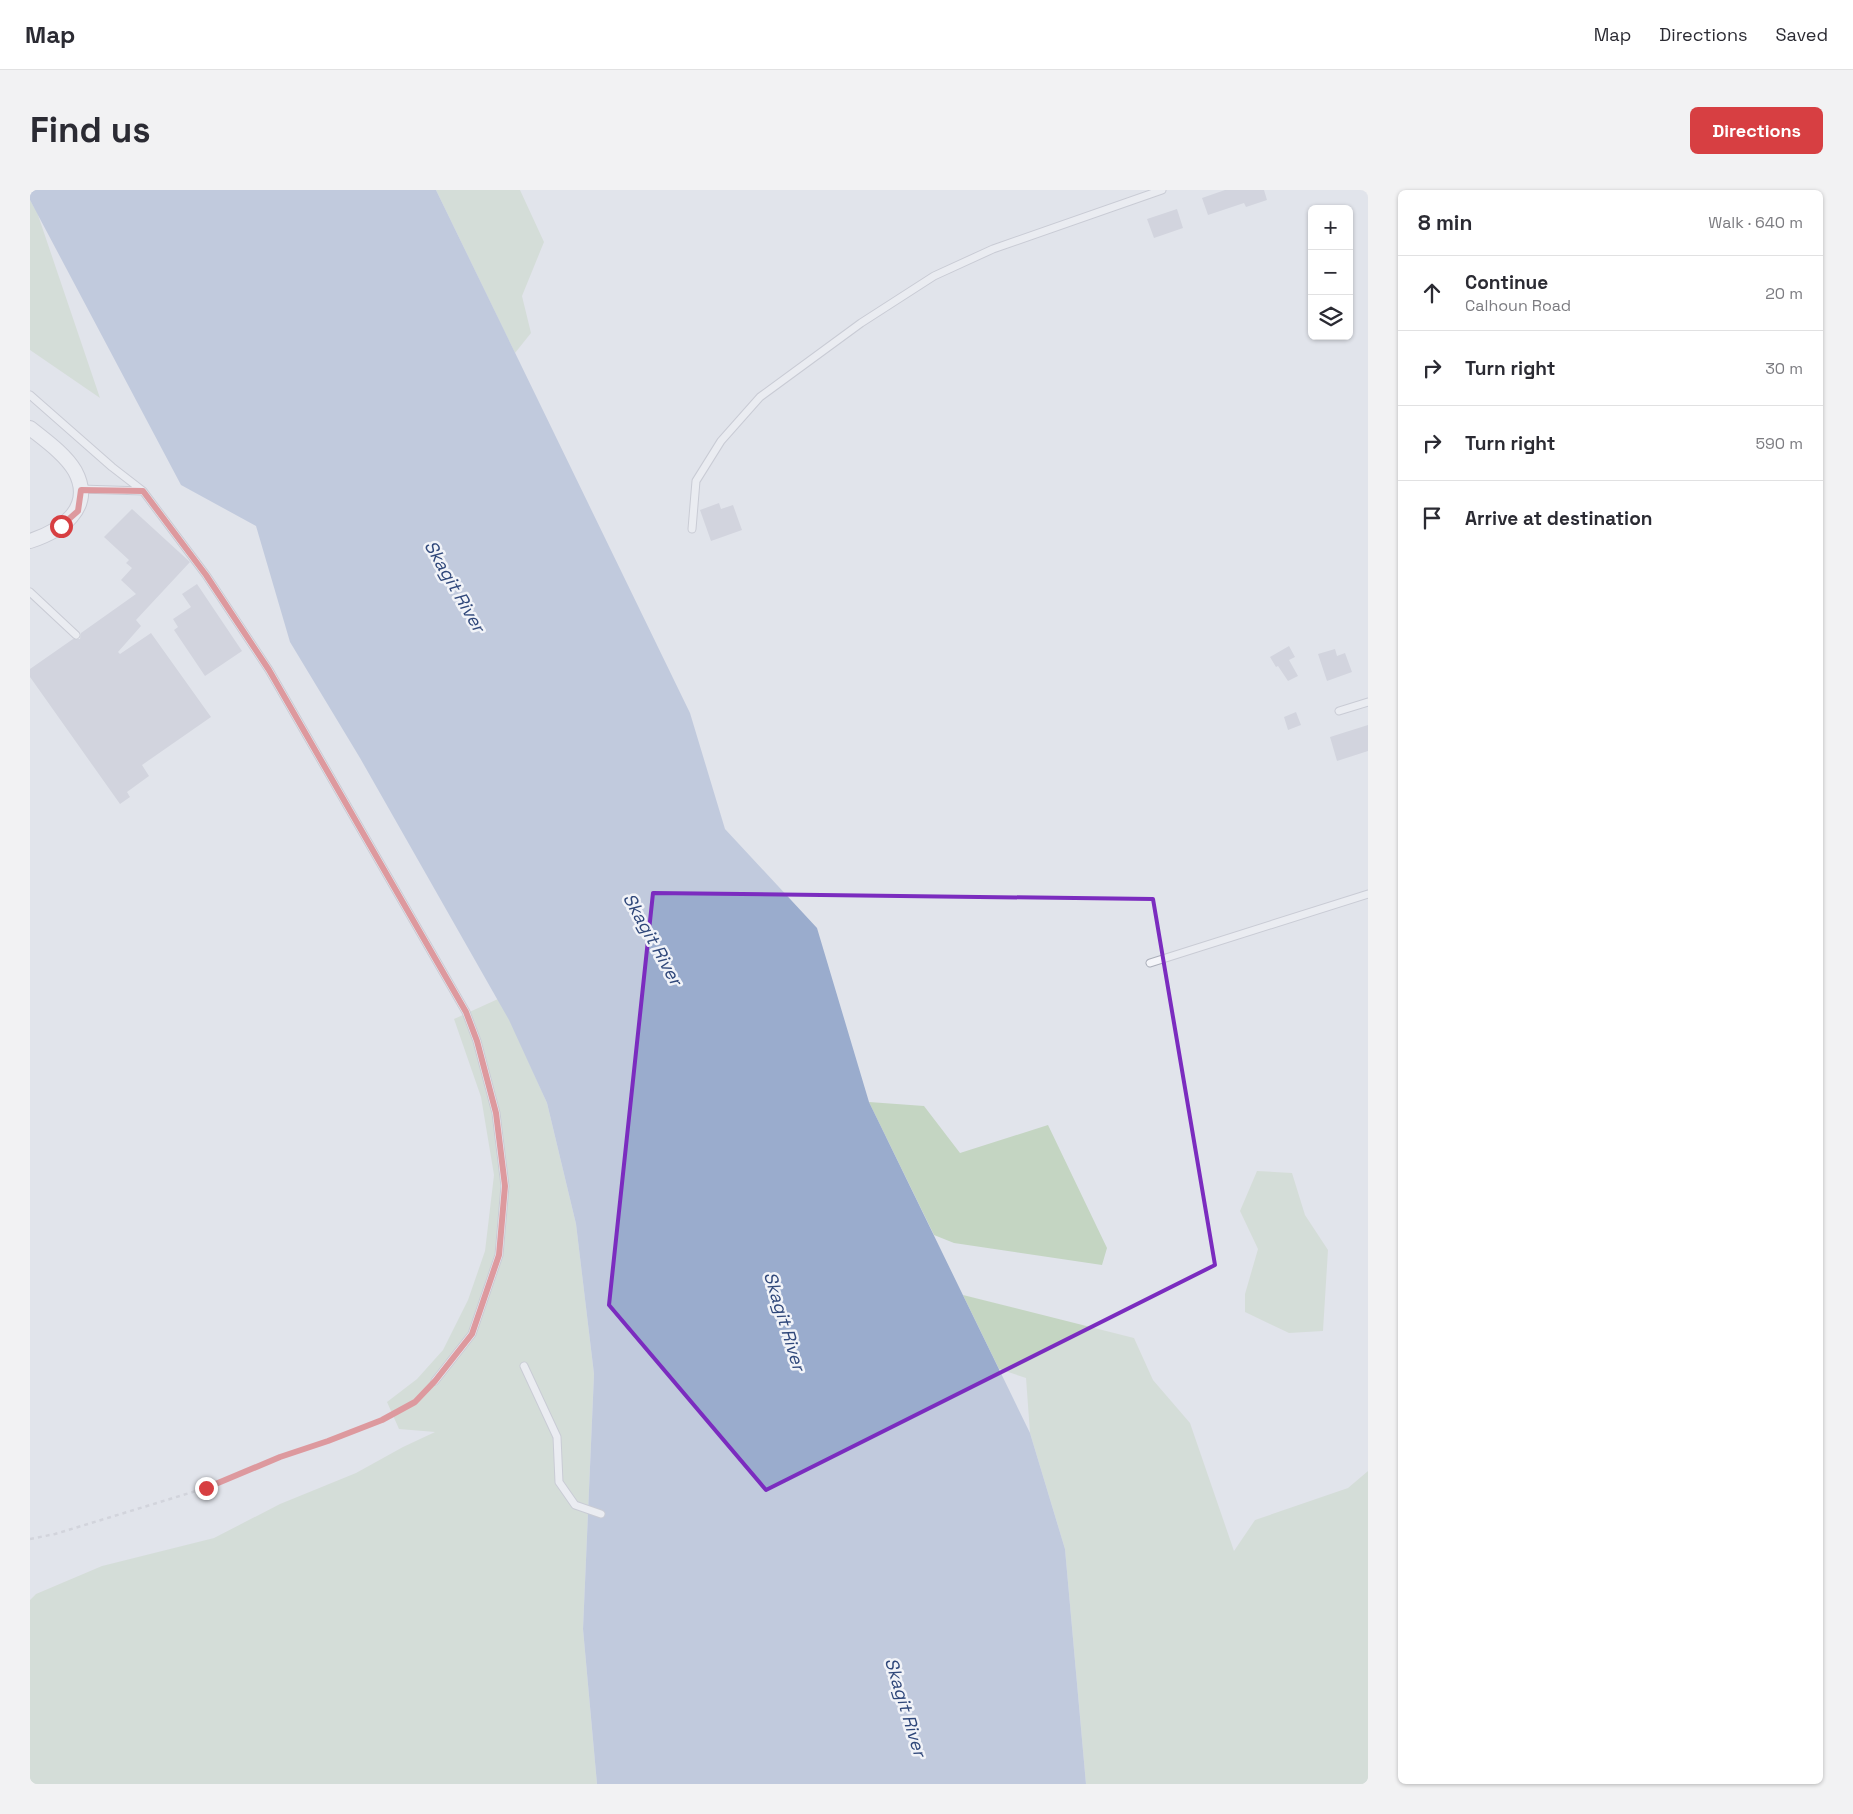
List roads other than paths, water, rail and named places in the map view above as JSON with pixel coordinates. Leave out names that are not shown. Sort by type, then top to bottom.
[{"type":"street","points":[[30,428],[57,451],[74,471],[81,490],[78,511],[61,526],[30,541]]},
{"type":"lane","points":[[692,529],[696,480],[721,441],[760,397],[862,323],[934,276],[993,249],[1162,190]]},
{"type":"lane","points":[[30,395],[112,467],[143,491],[206,575],[269,670],[466,1012],[477,1041],[496,1113],[505,1186],[499,1255],[472,1334],[435,1381]]},
{"type":"lane","points":[[81,490],[143,491]]},
{"type":"lane","points":[[30,592],[76,635]]},
{"type":"lane","points":[[1339,711],[1368,702]]},
{"type":"lane","points":[[1150,963],[1368,894]]},
{"type":"lane","points":[[524,1366],[557,1437],[559,1482],[575,1505],[601,1514]]},
{"type":"water","name":"Skagit River","points":[[30,190],[436,190],[690,713],[725,829],[817,928],[869,1102],[1030,1433],[1065,1549],[1086,1784],[597,1784],[583,1629],[594,1374],[576,1224],[547,1103],[509,1020],[360,758],[290,642],[256,526],[181,485],[30,200]]}]
